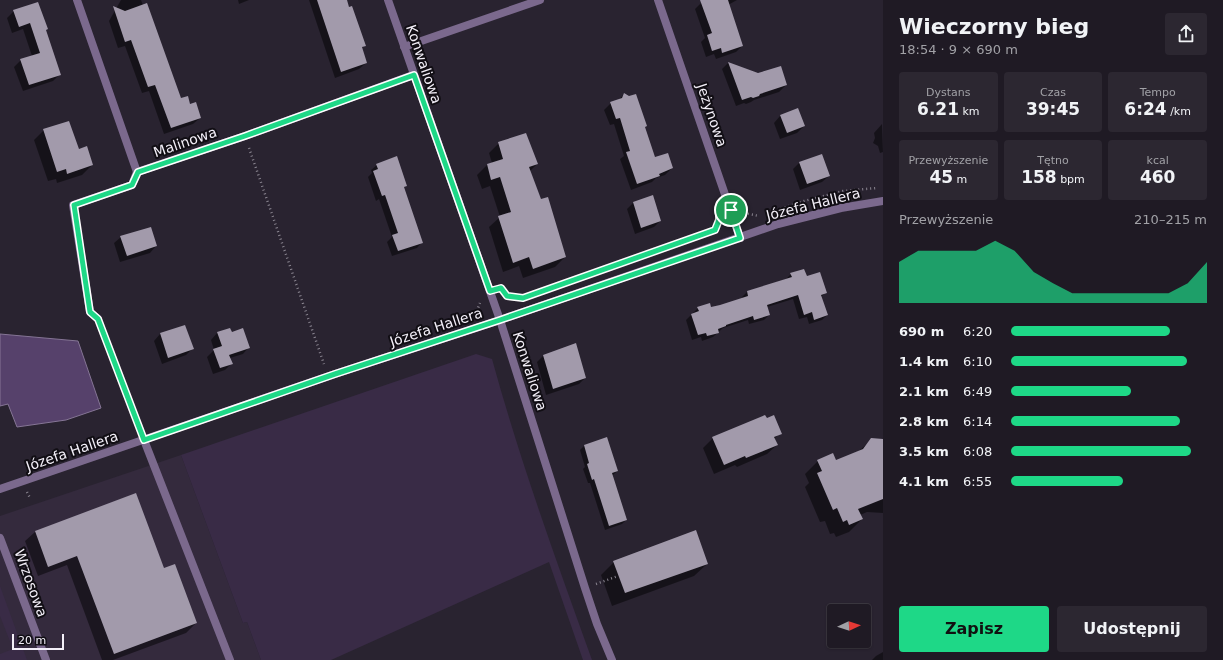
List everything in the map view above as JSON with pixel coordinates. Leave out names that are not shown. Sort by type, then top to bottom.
[{"type":"street","points":[[77,0],[138,172],[132,185],[74,205],[90,312],[98,319]]},
{"type":"street","name":"Konwaliowa","points":[[388,0],[500,320],[585,588],[612,660]]},
{"type":"street","points":[[404,47],[540,0]]},
{"type":"street","name":"Jeżynowa","points":[[658,0],[740,238]]},
{"type":"street","name":"Malinowa","points":[[138,172],[245,136],[414,75]]},
{"type":"street","name":"Józefa Hallera","points":[[0,489],[500,320],[778,224],[842,208],[883,201]]},
{"type":"street","points":[[144,440],[230,660]]},
{"type":"street","name":"Wrzosowa","points":[[0,538],[46,660]]},
{"type":"path","points":[[245,136],[328,377]]},
{"type":"path","points":[[770,212],[804,201],[844,191],[883,187]]},
{"type":"path","points":[[641,256],[715,230],[719,220],[719,214],[740,207],[744,213],[757,216],[764,214]]},
{"type":"path","points":[[469,315],[476,313],[480,302],[480,294],[501,288],[507,296],[523,298],[530,295]]},
{"type":"path","points":[[98,319],[144,440]]},
{"type":"path","points":[[585,588],[618,576]]},
{"type":"shaded area","points":[[0,334],[78,341],[101,408],[66,420],[17,427],[8,404],[0,406]]},
{"type":"shaded area","points":[[476,354],[492,359],[526,473],[592,660],[583,660],[549,562],[331,660],[261,660],[247,622],[243,623],[181,455]]},
{"type":"shaded area","points":[[181,455],[243,623],[247,622],[261,660],[0,660],[0,516]]},
{"type":"shaded area","points":[[0,586],[27,660],[0,660],[0,654],[13,649],[0,616]]},
{"type":"building","points":[[317,0],[347,0],[349,7],[352,6],[366,46],[362,47],[367,63],[341,72]]},
{"type":"building","points":[[700,0],[728,0],[743,46],[722,53],[721,48],[712,51],[707,35],[712,33]]},
{"type":"building","points":[[38,2],[48,29],[46,30],[61,75],[29,85],[20,59],[40,53],[30,23],[19,27],[13,10]]},
{"type":"building","points":[[147,3],[181,98],[188,96],[190,104],[196,102],[201,118],[171,128],[155,85],[148,87],[131,40],[125,42],[113,6],[125,11]]},
{"type":"building","points":[[728,62],[758,73],[781,66],[787,85],[760,94],[759,96],[753,98],[751,97],[742,100]]},
{"type":"building","points":[[624,93],[629,96],[636,94],[647,126],[645,127],[655,157],[668,153],[673,168],[659,174],[660,176],[637,184],[626,152],[630,151],[620,118],[616,119],[610,102],[622,98]]},
{"type":"building","points":[[798,108],[805,126],[787,133],[780,115]]},
{"type":"building","points":[[69,121],[79,149],[87,146],[93,165],[67,174],[66,169],[57,172],[43,129]]},
{"type":"building","points":[[526,133],[538,164],[529,167],[541,199],[548,197],[566,257],[533,269],[529,257],[513,263],[498,216],[511,212],[500,177],[491,180],[487,164],[503,159],[498,142]]},
{"type":"building","points":[[822,154],[830,176],[807,184],[799,162]]},
{"type":"building","points":[[397,156],[407,186],[404,187],[423,243],[398,251],[392,235],[398,233],[385,195],[382,196],[373,171],[378,169],[376,164]]},
{"type":"building","points":[[653,195],[661,221],[641,228],[633,202]]},
{"type":"building","points":[[151,227],[157,246],[127,256],[120,236]]},
{"type":"building","points":[[804,269],[807,276],[820,272],[827,293],[821,295],[828,315],[814,320],[812,312],[804,315],[798,295],[767,305],[770,315],[754,320],[753,316],[726,325],[718,329],[719,333],[707,336],[706,333],[698,335],[691,314],[699,311],[697,307],[710,303],[711,307],[748,296],[747,291],[792,277],[790,273]]},
{"type":"building","points":[[185,325],[194,349],[168,358],[160,333]]},
{"type":"building","points":[[230,328],[232,332],[243,328],[250,348],[229,355],[233,364],[220,368],[213,349],[222,346],[217,332]]},
{"type":"building","points":[[576,343],[586,378],[553,389],[543,355]]},
{"type":"building","points":[[765,415],[767,418],[774,415],[782,434],[774,437],[778,445],[724,465],[712,437]]},
{"type":"building","points":[[607,437],[618,471],[612,473],[627,520],[609,526],[594,479],[592,480],[587,464],[589,463],[584,445]]},
{"type":"building","points":[[871,438],[883,439],[883,499],[858,509],[863,519],[849,525],[847,520],[843,522],[837,508],[833,510],[817,473],[822,471],[817,460],[833,453],[836,460],[863,449]]},
{"type":"building","points":[[136,493],[164,568],[175,564],[197,623],[114,654],[77,556],[48,567],[35,531]]},
{"type":"building","points":[[696,530],[708,564],[625,593],[613,561]]},
{"type":"route","points":[[414,75],[490,291],[501,288],[507,296],[523,298],[715,230],[719,220],[719,214],[731,210],[740,238],[144,440],[98,319],[90,312],[74,205],[132,185],[138,172],[245,136],[414,75]]}]
